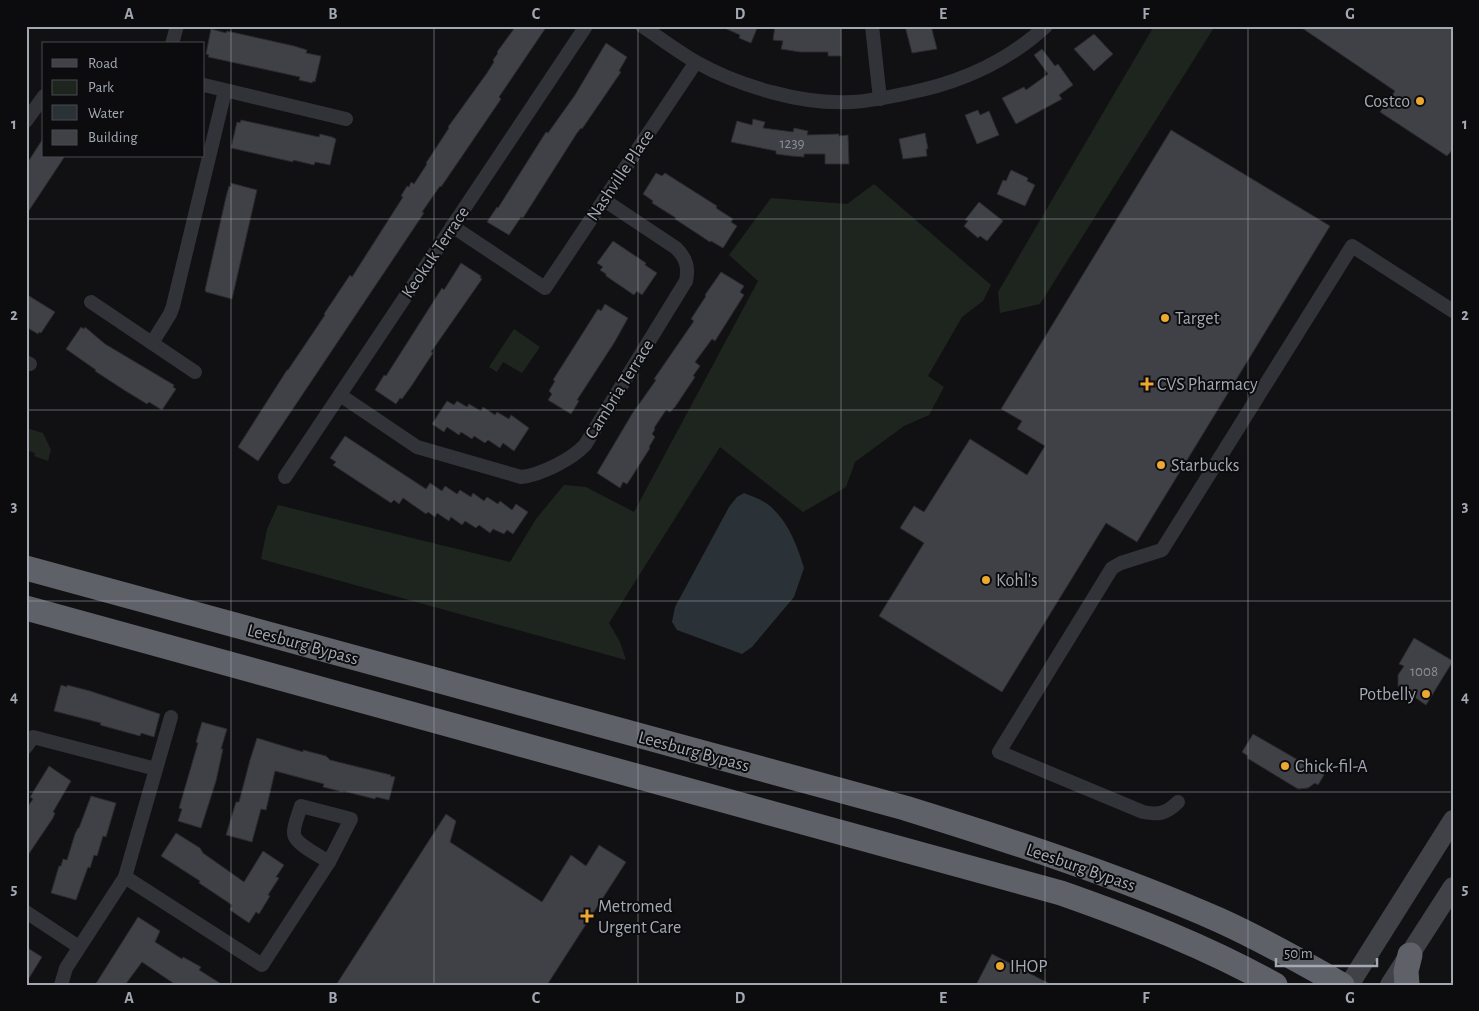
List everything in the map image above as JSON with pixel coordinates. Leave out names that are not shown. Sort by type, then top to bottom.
[{"type":"highway","name":"Leesburg Bypass","points":[[26,568],[905,808],[956,824],[1114,876],[1219,920],[1277,948],[1342,985]]},
{"type":"highway","name":"Leesburg Bypass","points":[[26,608],[1061,894],[1152,926],[1240,965],[1276,985]]},
{"type":"highway","points":[[1407,985],[1406,971],[1410,954]]},
{"type":"highway","points":[[1240,965],[1261,985]]},
{"type":"main road","points":[[1349,985],[1453,820]]},
{"type":"main road","points":[[1390,985],[1453,887]]},
{"type":"street","points":[[172,42],[176,26]]},
{"type":"street","name":"Keokuk Terrace","points":[[285,477],[586,26]]},
{"type":"street","points":[[642,26],[696,62],[756,87],[788,96],[818,101],[851,103],[930,88],[981,70],[1009,56],[1046,26]]},
{"type":"street","points":[[872,26],[880,99]]},
{"type":"street","name":"Nashville Place","points":[[452,226],[545,288],[696,62]]},
{"type":"street","points":[[205,85],[346,119]]},
{"type":"street","points":[[152,343],[173,306],[225,91]]},
{"type":"street","points":[[26,121],[42,99]]},
{"type":"street","name":"Cambria Terrace","points":[[340,395],[417,448],[521,477],[538,474],[578,452],[585,444],[686,281],[688,272],[686,263],[676,248],[604,200]]},
{"type":"street","points":[[1178,802],[1170,810],[1155,815],[1142,812],[999,752],[1112,568],[1121,563],[1162,550],[1352,246],[1453,311]]},
{"type":"street","points":[[91,302],[195,372]]},
{"type":"street","points":[[61,985],[66,968],[125,877],[171,717]]},
{"type":"street","points":[[26,747],[33,737],[156,768]]},
{"type":"street","points":[[125,877],[262,965],[329,862],[351,819],[301,806],[294,832],[295,838],[329,862]]},
{"type":"street","points":[[26,912],[79,947]]},
{"type":"green space","points":[[1154,26],[1215,26],[1040,304],[1000,313],[998,292]]},
{"type":"green space","points":[[874,184],[991,285],[983,301],[962,317],[928,376],[944,387],[929,415],[904,426],[855,462],[846,487],[803,512],[720,447],[609,623],[620,642],[626,660],[261,559],[267,529],[278,505],[510,562],[536,519],[564,485],[586,487],[634,512],[758,281],[729,255],[771,198],[847,204]]},
{"type":"green space","points":[[514,329],[540,347],[522,373],[503,362],[497,372],[489,367]]},
{"type":"green space","points":[[26,428],[43,433],[51,450],[48,461],[34,456],[35,453],[26,450]]},
{"type":"water","points":[[744,493],[766,503],[780,516],[790,532],[804,568],[794,597],[752,647],[742,654],[677,630],[672,622],[675,607],[729,507],[737,497]]},
{"type":"building","points":[[516,26],[547,26],[499,97],[501,99],[422,212],[424,213],[258,461],[238,447],[350,275],[352,277],[403,197],[401,196],[407,186],[409,187],[411,182],[414,184],[448,127],[487,73],[494,62],[493,60],[497,52]]},
{"type":"building","points":[[720,26],[758,26],[751,43],[739,38],[740,35]]},
{"type":"building","points":[[775,26],[841,26],[841,56],[828,56],[828,52],[800,52],[781,49],[783,41],[773,40]]},
{"type":"building","points":[[905,26],[931,26],[937,49],[912,53]]},
{"type":"building","name":"Costco","points":[[1299,26],[1453,26],[1453,149],[1447,156],[1380,112],[1395,91]]},
{"type":"building","points":[[211,29],[294,46],[307,50],[306,53],[321,56],[315,82],[299,80],[300,77],[208,57],[209,55],[206,54]]},
{"type":"building","points":[[1094,34],[1113,54],[1094,71],[1074,49]]},
{"type":"building","points":[[606,43],[627,57],[619,71],[621,72],[582,129],[577,133],[523,218],[521,217],[509,235],[487,222],[498,208],[546,132],[548,133],[575,95]]},
{"type":"building","points":[[1042,49],[1055,66],[1058,64],[1073,85],[1059,95],[1062,99],[1016,124],[1002,98],[1024,87],[1026,90],[1048,74],[1034,55]]},
{"type":"building","points":[[978,110],[980,115],[989,111],[999,135],[977,144],[965,115]]},
{"type":"building","points":[[753,119],[765,122],[763,128],[793,132],[794,128],[808,131],[807,135],[848,135],[849,164],[825,164],[825,154],[804,154],[804,157],[791,156],[731,142],[737,121],[752,125]]},
{"type":"building","points":[[241,120],[319,137],[320,134],[336,139],[330,165],[315,162],[314,165],[293,160],[293,162],[231,148],[237,122],[240,123]]},
{"type":"building","name":"Target","points":[[1171,130],[1330,226],[1137,542],[1106,523],[1002,692],[879,616],[924,543],[900,528],[914,506],[924,512],[970,439],[1027,475],[1045,446],[1017,429],[1022,421],[1001,409]]},
{"type":"building","points":[[925,133],[928,149],[926,149],[927,156],[903,159],[899,139]]},
{"type":"building","points":[[42,140],[42,158],[64,158],[26,215],[26,165]]},
{"type":"building","points":[[1011,170],[1028,178],[1027,181],[1035,185],[1025,206],[997,194],[1003,180],[1006,181]]},
{"type":"building","points":[[656,173],[662,176],[665,173],[717,206],[716,208],[733,219],[731,222],[737,226],[723,248],[710,242],[675,219],[652,203],[653,201],[643,194]]},
{"type":"building","points":[[231,183],[257,190],[232,299],[206,292],[205,290],[226,197]]},
{"type":"building","points":[[979,202],[1003,221],[987,241],[980,236],[978,238],[964,226],[968,221],[965,220]]},
{"type":"building","points":[[613,241],[646,263],[645,265],[657,273],[642,295],[637,291],[634,295],[600,270],[603,267],[597,263]]},
{"type":"building","points":[[461,263],[481,276],[480,278],[482,279],[431,352],[433,353],[412,385],[396,404],[375,390],[384,375],[386,376],[442,288],[444,290]]},
{"type":"building","points":[[721,272],[744,286],[740,292],[744,295],[715,341],[712,339],[695,362],[700,366],[693,376],[695,377],[675,407],[670,412],[666,410],[654,428],[652,434],[655,437],[650,448],[627,484],[623,482],[620,488],[597,473],[632,414],[656,380],[654,379],[694,321],[691,319]]},
{"type":"building","points":[[26,294],[55,312],[41,333],[39,332],[38,334],[26,327]]},
{"type":"building","points":[[605,304],[628,318],[577,400],[579,401],[571,414],[548,400],[552,394],[549,391],[555,381],[553,380],[598,309],[601,311]]},
{"type":"building","points":[[81,327],[84,329],[85,327],[105,344],[174,385],[173,387],[176,389],[162,410],[149,402],[147,404],[124,390],[66,349]]},
{"type":"building","points":[[447,401],[454,405],[457,401],[467,407],[469,404],[481,411],[483,407],[495,415],[497,412],[509,419],[511,415],[529,428],[514,451],[503,443],[500,448],[488,440],[485,443],[474,436],[472,439],[461,432],[459,435],[447,427],[444,432],[432,424]]},
{"type":"building","points":[[345,436],[426,489],[430,483],[442,491],[445,486],[457,494],[460,490],[471,497],[473,493],[484,501],[487,497],[498,504],[500,501],[512,510],[516,504],[528,512],[513,534],[507,530],[504,534],[493,529],[490,533],[479,525],[476,528],[465,521],[462,525],[451,517],[449,521],[437,513],[435,517],[428,512],[426,514],[403,498],[399,504],[394,500],[391,503],[333,465],[336,462],[330,458]]},
{"type":"building","points":[[1414,638],[1453,661],[1426,705],[1398,686],[1398,675],[1404,666],[1399,664]]},
{"type":"building","points":[[61,685],[90,691],[160,714],[154,737],[141,733],[140,736],[100,725],[101,723],[54,711]]},
{"type":"building","points":[[202,722],[227,729],[221,749],[223,749],[216,781],[201,828],[178,821],[182,809],[179,808],[198,743],[196,742]]},
{"type":"building","name":"Chick-fil-A","points":[[1253,734],[1324,775],[1318,785],[1315,783],[1308,788],[1298,789],[1247,758],[1248,756],[1242,752]]},
{"type":"building","points":[[257,738],[303,752],[303,750],[326,756],[330,760],[391,775],[395,777],[389,800],[376,797],[375,799],[323,787],[324,784],[275,771],[266,810],[261,809],[252,842],[226,835],[236,802],[239,802]]},
{"type":"building","points":[[49,766],[71,781],[53,812],[55,813],[53,818],[26,858],[26,809],[33,799],[30,797]]},
{"type":"building","points":[[91,796],[116,803],[106,837],[103,836],[97,856],[94,855],[90,868],[88,867],[76,900],[51,893],[59,866],[61,866],[63,859],[67,860],[75,834]]},
{"type":"building","points":[[446,814],[456,821],[450,842],[542,902],[571,855],[586,866],[599,845],[626,862],[547,985],[336,985]]},
{"type":"building","points":[[176,833],[200,848],[203,853],[244,882],[263,851],[284,865],[276,877],[279,878],[259,914],[256,912],[249,923],[230,910],[232,905],[199,883],[200,881],[161,856]]},
{"type":"building","points":[[138,917],[160,931],[155,942],[182,959],[183,957],[201,967],[199,970],[223,985],[176,985],[142,962],[125,985],[95,985]]},
{"type":"building","points":[[26,947],[42,957],[26,983]]},
{"type":"building","name":"IHOP","points":[[992,954],[1052,985],[976,985]]},
{"type":"place","name":"Costco","points":[[1420,101]]},
{"type":"place","name":"Target","points":[[1165,318]]},
{"type":"place","name":"CVS Pharmacy","points":[[1147,384]]},
{"type":"place","name":"Starbucks","points":[[1161,465]]},
{"type":"place","name":"Kohl's","points":[[986,580]]},
{"type":"place","name":"Potbelly","points":[[1426,694]]},
{"type":"place","name":"Chick-fil-A","points":[[1285,766]]},
{"type":"place","name":"Metromed Urgent Care","points":[[587,916]]},
{"type":"place","name":"IHOP","points":[[1000,966]]}]
